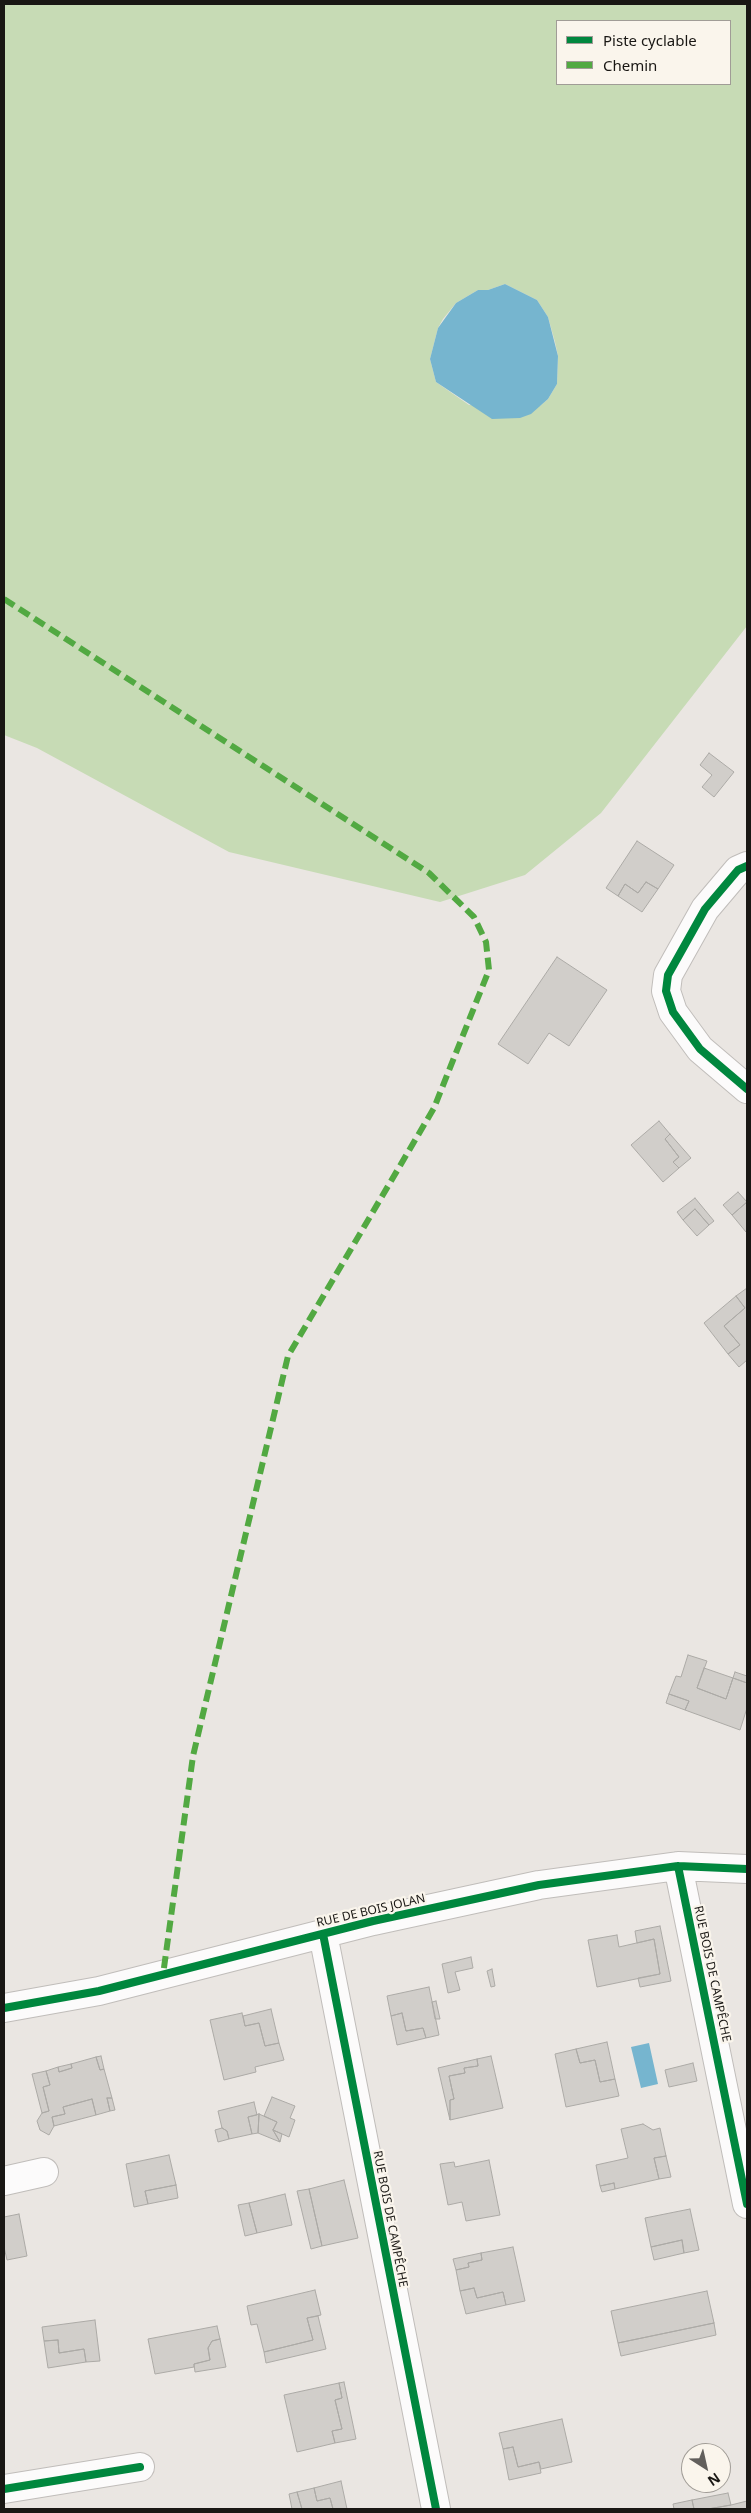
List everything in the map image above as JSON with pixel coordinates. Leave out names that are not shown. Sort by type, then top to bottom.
[{"type":"street","points":[[744,1084],[700,1049],[672,1012],[666,991],[668,975],[705,909],[738,870],[747,866]]},
{"type":"street","name":"RUE DE BOIS JOLAN","points":[[4,2008],[99,1991],[323,1934],[539,1885],[678,1866],[747,1869]]},
{"type":"street","name":"RUE BOIS DE CAMPÊCHE","points":[[678,1866],[747,2204]]},
{"type":"street","name":"RUE BOIS DE CAMPÊCHE","points":[[323,1934],[436,2509]]},
{"type":"street","points":[[4,2181],[44,2172]]},
{"type":"street","points":[[4,2489],[140,2467]]},
{"type":"green space","points":[[4,4],[747,4],[747,626],[601,813],[525,875],[440,902],[229,852],[37,748],[4,735]],"holes":[[[505,284],[537,300],[548,317],[558,356],[557,384],[548,399],[540,406],[469,405],[436,382],[430,359],[438,328],[456,303],[478,290],[488,290]]]},
{"type":"water","points":[[505,284],[537,300],[548,317],[558,356],[557,384],[548,399],[531,414],[520,418],[492,419],[436,382],[430,359],[438,328],[456,303],[478,290],[488,290]]},
{"type":"water","points":[[649,2043],[658,2084],[641,2088],[631,2047]]},
{"type":"building","points":[[709,753],[734,772],[714,797],[702,787],[712,775],[700,765]]},
{"type":"building","points":[[637,841],[674,865],[658,889],[646,882],[638,893],[625,884],[618,896],[606,888]]},
{"type":"building","points":[[646,882],[658,889],[642,912],[618,896],[625,884],[638,893]]},
{"type":"building","points":[[557,957],[607,990],[569,1046],[549,1033],[528,1064],[498,1044]]},
{"type":"building","points":[[659,1121],[670,1134],[665,1139],[679,1157],[673,1162],[679,1168],[663,1182],[631,1145]]},
{"type":"building","points":[[670,1134],[691,1158],[679,1168],[673,1162],[679,1157],[665,1139]]},
{"type":"building","points":[[738,1192],[747,1202],[732,1215],[723,1205]]},
{"type":"building","points":[[695,1198],[714,1221],[709,1225],[695,1209],[683,1220],[677,1212]]},
{"type":"building","points":[[747,1202],[747,1231],[746,1232],[732,1215]]},
{"type":"building","points":[[695,1209],[709,1225],[697,1236],[683,1220]]},
{"type":"building","points":[[747,1288],[747,1360],[739,1367],[728,1354],[740,1345],[724,1326],[745,1308],[736,1296]]},
{"type":"building","points":[[736,1296],[745,1308],[724,1326],[740,1345],[728,1354],[704,1323]]},
{"type":"building","points":[[688,1655],[707,1661],[697,1688],[726,1699],[733,1678],[747,1683],[747,1708],[740,1730],[685,1710],[689,1701],[669,1694],[676,1676],[681,1677]]},
{"type":"building","points":[[704,1668],[733,1678],[726,1699],[697,1688]]},
{"type":"building","points":[[735,1672],[747,1676],[747,1683],[733,1678]]},
{"type":"building","points":[[669,1694],[689,1701],[685,1710],[666,1703]]},
{"type":"building","points":[[660,1926],[671,1981],[640,1987],[638,1978],[660,1974],[654,1939],[637,1943],[635,1931]]},
{"type":"building","points":[[617,1935],[619,1947],[654,1939],[660,1974],[597,1987],[588,1940]]},
{"type":"building","points":[[471,1957],[473,1968],[455,1972],[460,1990],[448,1993],[442,1964]]},
{"type":"building","points":[[492,1969],[495,1986],[491,1987],[487,1971]]},
{"type":"building","points":[[429,1987],[439,2035],[426,2038],[423,2028],[406,2031],[402,2013],[391,2016],[387,1996]]},
{"type":"building","points":[[436,2001],[440,2019],[435,2019],[432,2002]]},
{"type":"building","points":[[271,2009],[279,2043],[265,2046],[259,2023],[245,2026],[243,2016]]},
{"type":"building","points":[[242,2013],[245,2026],[259,2023],[265,2046],[279,2043],[284,2060],[255,2067],[256,2072],[224,2080],[210,2020]]},
{"type":"building","points":[[402,2013],[406,2031],[423,2028],[426,2038],[397,2045],[391,2016]]},
{"type":"building","points":[[607,2042],[615,2079],[600,2082],[595,2060],[580,2063],[576,2049]]},
{"type":"building","points":[[576,2049],[580,2063],[595,2060],[600,2082],[615,2079],[619,2096],[566,2107],[555,2054]]},
{"type":"building","points":[[101,2056],[104,2069],[100,2070],[96,2057]]},
{"type":"building","points":[[491,2056],[503,2108],[450,2120],[450,2100],[454,2099],[449,2076],[465,2073],[464,2068],[478,2066],[477,2059]]},
{"type":"building","points":[[96,2057],[100,2070],[104,2069],[112,2098],[107,2098],[110,2111],[96,2115],[92,2099],[63,2107],[65,2114],[52,2117],[54,2126],[49,2135],[40,2130],[37,2121],[42,2113],[49,2111],[43,2087],[50,2085],[46,2071],[58,2067],[59,2072],[72,2068],[71,2064]]},
{"type":"building","points":[[477,2059],[478,2066],[464,2068],[465,2073],[449,2076],[454,2099],[450,2100],[450,2120],[438,2068]]},
{"type":"building","points":[[693,2063],[697,2081],[669,2087],[665,2070]]},
{"type":"building","points":[[71,2064],[72,2068],[59,2072],[58,2067]]},
{"type":"building","points":[[46,2071],[50,2085],[43,2087],[49,2111],[42,2113],[32,2074]]},
{"type":"building","points":[[272,2097],[295,2106],[290,2118],[295,2120],[289,2137],[273,2130],[277,2122],[264,2116]]},
{"type":"building","points":[[107,2098],[112,2098],[115,2110],[110,2111]]},
{"type":"building","points":[[92,2099],[96,2115],[54,2126],[52,2117],[65,2114],[63,2107]]},
{"type":"building","points":[[254,2102],[257,2115],[248,2117],[252,2134],[229,2139],[227,2131],[222,2128],[218,2111]]},
{"type":"building","points":[[259,2114],[258,2133],[252,2134],[248,2117]]},
{"type":"building","points":[[259,2114],[277,2122],[273,2130],[280,2142],[258,2133]]},
{"type":"building","points":[[643,2124],[653,2130],[660,2128],[666,2156],[654,2158],[659,2179],[615,2189],[614,2183],[600,2186],[596,2165],[628,2158],[621,2129]]},
{"type":"building","points":[[222,2128],[227,2131],[229,2139],[218,2142],[215,2130]]},
{"type":"building","points":[[273,2130],[282,2134],[280,2142]]},
{"type":"building","points":[[169,2155],[176,2185],[145,2191],[148,2204],[134,2207],[126,2164]]},
{"type":"building","points":[[666,2156],[671,2177],[659,2179],[654,2158]]},
{"type":"building","points":[[489,2160],[500,2215],[466,2221],[462,2202],[448,2205],[440,2164],[454,2162],[455,2167]]},
{"type":"building","points":[[344,2180],[358,2238],[322,2246],[309,2189]]},
{"type":"building","points":[[614,2183],[615,2189],[602,2192],[600,2186]]},
{"type":"building","points":[[176,2185],[178,2198],[148,2204],[145,2191]]},
{"type":"building","points":[[309,2189],[322,2246],[311,2249],[297,2191]]},
{"type":"building","points":[[285,2194],[292,2225],[257,2233],[249,2203]]},
{"type":"building","points":[[249,2203],[257,2233],[245,2236],[238,2205]]},
{"type":"building","points":[[690,2209],[699,2250],[684,2253],[682,2240],[651,2247],[645,2218]]},
{"type":"building","points":[[19,2214],[27,2256],[7,2260],[4,2247],[4,2217]]},
{"type":"building","points":[[682,2240],[684,2253],[654,2260],[651,2247]]},
{"type":"building","points":[[513,2247],[525,2301],[506,2305],[503,2292],[477,2298],[474,2288],[460,2291],[456,2270],[469,2267],[468,2263],[482,2260],[481,2253]]},
{"type":"building","points":[[481,2253],[482,2260],[468,2263],[469,2267],[456,2270],[453,2259]]},
{"type":"building","points":[[474,2288],[477,2298],[503,2292],[506,2305],[466,2314],[460,2291]]},
{"type":"building","points":[[315,2290],[321,2315],[307,2318],[313,2340],[264,2352],[257,2324],[251,2325],[247,2306]]},
{"type":"building","points":[[707,2291],[714,2323],[618,2343],[611,2311]]},
{"type":"building","points":[[318,2316],[326,2349],[266,2363],[264,2352],[313,2340],[307,2318]]},
{"type":"building","points":[[95,2320],[100,2361],[86,2362],[84,2349],[59,2353],[58,2340],[44,2341],[42,2327]]},
{"type":"building","points":[[714,2323],[716,2335],[621,2356],[618,2343]]},
{"type":"building","points":[[217,2326],[220,2339],[212,2341],[208,2348],[210,2360],[194,2364],[194,2367],[155,2374],[148,2339]]},
{"type":"building","points":[[220,2339],[226,2367],[195,2372],[194,2364],[210,2360],[208,2348],[212,2341]]},
{"type":"building","points":[[58,2340],[59,2353],[84,2349],[86,2362],[48,2368],[44,2341]]},
{"type":"building","points":[[344,2382],[356,2439],[335,2443],[332,2431],[342,2429],[335,2400],[342,2398],[339,2383]]},
{"type":"building","points":[[339,2383],[342,2398],[335,2400],[342,2429],[332,2431],[335,2443],[297,2452],[284,2395]]},
{"type":"building","points":[[562,2419],[572,2462],[541,2469],[539,2462],[518,2467],[513,2447],[503,2449],[499,2433]]},
{"type":"building","points":[[513,2447],[518,2467],[539,2462],[541,2473],[509,2480],[503,2449]]},
{"type":"building","points":[[341,2481],[347,2509],[333,2509],[330,2498],[317,2501],[314,2488]]},
{"type":"building","points":[[314,2488],[317,2501],[330,2498],[333,2509],[302,2509],[297,2492]]},
{"type":"building","points":[[297,2492],[302,2509],[292,2509],[289,2494]]},
{"type":"building","points":[[728,2493],[731,2505],[708,2509],[694,2509],[692,2500]]},
{"type":"building","points":[[692,2500],[694,2509],[674,2509],[673,2504]]},
{"type":"building","points":[[747,2501],[747,2509],[708,2509],[731,2505]]},
{"type":"marked path","points":[[4,599],[429,873],[474,917],[486,942],[489,970],[434,1108],[288,1356],[193,1756],[163,1975]]},
{"type":"cycle path","points":[[747,866],[738,870],[705,909],[668,975],[666,991],[673,1012],[700,1049],[747,1089]]},
{"type":"cycle path","points":[[678,1866],[747,2204]]},
{"type":"cycle path","points":[[4,2008],[99,1991],[373,1921],[539,1885],[678,1866],[747,1869]]},
{"type":"cycle path","points":[[323,1934],[436,2509]]},
{"type":"cycle path","points":[[4,2489],[140,2467]]}]
